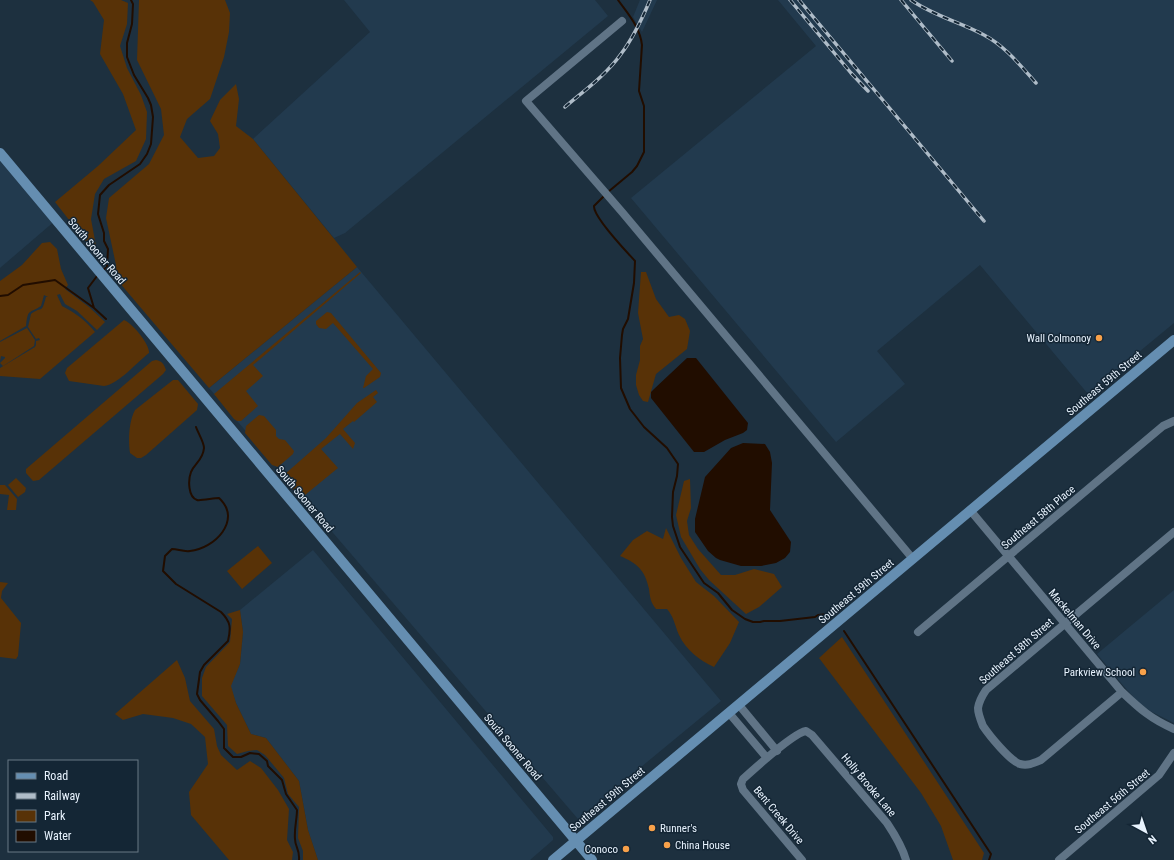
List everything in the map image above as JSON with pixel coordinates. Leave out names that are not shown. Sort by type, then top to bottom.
[{"type":"main road","name":"South Sooner Road","points":[[0,153],[592,860]]},
{"type":"main road","name":"Southeast 59th Street","points":[[553,860],[1174,340]]},
{"type":"street","points":[[622,21],[526,101],[622,212],[913,559]]},
{"type":"street","name":"Southeast 58th Place","points":[[918,632],[1163,426],[1174,421]]},
{"type":"street","name":"Mackelman Drive","points":[[970,510],[1122,692],[1147,715],[1174,729]]},
{"type":"street","name":"Southeast 58th Street","points":[[1122,692],[1041,760],[1034,764],[1020,764],[1009,758],[984,726],[978,708],[981,698],[986,690],[1174,532]]},
{"type":"street","points":[[729,713],[767,758],[777,751],[739,705]]},
{"type":"street","name":"Holly Brooke Lane","points":[[777,751],[799,733],[806,731],[812,735],[887,823],[903,849],[906,860]]},
{"type":"street","name":"Southeast 56th Street","points":[[1059,860],[1159,775],[1174,753]]},
{"type":"street","name":"Bent Creek Drive","points":[[767,758],[743,779],[741,784],[743,790],[802,860]]},
{"type":"shaded area","points":[[344,0],[595,0],[608,16],[345,233],[334,238],[253,139],[370,32]]},
{"type":"shaded area","points":[[640,0],[657,0],[642,32],[633,17]]},
{"type":"shaded area","points":[[778,0],[1174,0],[1174,323],[1088,394],[980,265],[877,351],[905,384],[836,442],[631,198],[816,46]]},
{"type":"shaded area","points":[[0,153],[56,220],[0,268]]},
{"type":"shaded area","points":[[357,267],[721,701],[578,819],[209,388]]},
{"type":"shaded area","points":[[313,550],[553,837],[553,840],[530,860],[318,860],[308,830],[299,781],[266,738],[251,734],[236,703],[230,686],[240,664],[243,632],[240,610]]},
{"type":"shaded area","name":"Parkview School","points":[[1174,590],[1174,723],[1150,711],[1138,702],[1097,654]]},
{"type":"green space","points":[[90,0],[121,0],[128,3],[127,24],[120,46],[127,68],[141,95],[147,112],[146,139],[136,161],[104,179],[95,194],[91,219],[98,257],[55,202],[98,166],[136,130],[123,94],[100,54],[104,20],[93,2]]},
{"type":"green space","points":[[139,0],[225,0],[230,13],[229,32],[224,57],[210,99],[187,119],[180,137],[198,158],[214,156],[220,148],[218,134],[210,121],[220,100],[236,84],[239,99],[236,126],[253,139],[357,267],[209,388],[113,275],[116,265],[106,218],[109,198],[149,164],[164,135],[161,109],[137,60]]},
{"type":"green space","points":[[50,242],[57,249],[61,269],[68,285],[65,289],[89,307],[105,322],[97,330],[77,311],[65,304],[60,294],[57,295],[62,306],[72,311],[95,332],[40,379],[0,376],[0,368],[35,347],[36,341],[40,340],[39,338],[36,339],[28,327],[31,314],[42,308],[46,297],[48,297],[44,295],[41,306],[28,314],[26,326],[0,341],[0,281],[22,265],[42,243]]},
{"type":"green space","points":[[360,272],[361,273],[253,365],[263,376],[246,391],[258,406],[241,421],[234,419],[214,394]]},
{"type":"green space","points":[[641,272],[646,272],[656,299],[669,317],[679,315],[685,319],[690,331],[687,349],[656,374],[648,402],[643,401],[639,395],[636,385],[636,375],[640,360],[640,346],[643,339],[638,313]]},
{"type":"green space","points":[[327,312],[331,313],[381,373],[380,377],[364,388],[366,376],[373,369],[333,323],[326,329],[319,328],[316,321]]},
{"type":"green space","points":[[124,320],[140,334],[147,344],[149,353],[122,377],[110,384],[104,386],[69,381],[65,373],[67,368]]},
{"type":"green space","points":[[27,328],[35,340],[34,346],[3,366],[0,363],[5,357],[1,356],[0,361],[0,342]]},
{"type":"green space","points":[[156,360],[161,362],[166,370],[163,374],[39,480],[33,481],[26,473],[26,469],[152,361]]},
{"type":"green space","points":[[173,380],[178,380],[198,404],[197,410],[146,455],[141,458],[137,458],[130,453],[129,442],[130,425],[133,414],[135,410]]},
{"type":"green space","points":[[376,390],[378,393],[373,397],[377,402],[354,422],[353,421],[343,429],[355,443],[353,449],[340,434],[321,449],[338,468],[305,495],[300,497],[298,496],[285,480],[285,474],[326,438],[357,403]]},
{"type":"green space","points":[[259,415],[264,416],[276,430],[276,436],[279,439],[285,440],[294,451],[293,454],[278,467],[272,465],[245,433],[246,426]]},
{"type":"green space","points":[[16,478],[26,488],[25,492],[18,497],[8,485]]},
{"type":"green space","points":[[690,479],[691,508],[687,521],[689,535],[698,549],[721,575],[735,575],[754,569],[774,574],[782,587],[759,607],[746,614],[709,580],[700,569],[681,537],[676,515],[684,481]]},
{"type":"green space","points":[[0,485],[5,485],[17,499],[16,510],[7,510],[9,495],[0,494]]},
{"type":"green space","points":[[666,528],[681,558],[696,582],[714,596],[739,622],[730,643],[714,667],[698,658],[689,650],[679,635],[667,609],[656,609],[653,605],[643,572],[631,561],[620,556],[633,540],[647,531],[663,539]]},
{"type":"green space","points":[[258,546],[272,563],[242,589],[227,571]]},
{"type":"green space","points":[[0,582],[8,583],[2,591],[1,598],[21,623],[18,656],[16,659],[0,657]]},
{"type":"green space","points":[[240,610],[243,632],[240,664],[231,686],[236,703],[251,734],[266,738],[299,781],[308,830],[318,860],[303,860],[303,851],[298,838],[299,807],[288,794],[284,778],[265,755],[257,750],[237,754],[228,746],[227,725],[202,696],[202,678],[206,667],[230,642],[232,619],[227,614]]},
{"type":"green space","points":[[842,637],[984,853],[982,860],[953,860],[941,826],[921,793],[819,658]]},
{"type":"green space","points":[[177,660],[185,678],[190,701],[214,729],[217,746],[221,755],[237,770],[250,761],[261,768],[278,790],[289,809],[287,840],[293,852],[292,860],[229,860],[191,815],[189,792],[208,764],[205,737],[191,724],[173,718],[143,714],[123,720],[115,714]]},
{"type":"water","points":[[687,358],[696,358],[748,423],[747,430],[743,433],[725,440],[704,452],[694,452],[651,398],[651,392]]},
{"type":"water","points":[[743,443],[765,444],[770,452],[772,463],[770,510],[791,542],[790,552],[785,558],[776,563],[761,566],[741,566],[720,560],[708,551],[695,532],[695,519],[705,477],[731,448]]},
{"type":"waterway","points":[[102,271],[107,267],[108,249],[104,241],[104,233],[98,214],[100,195],[109,185],[140,164],[147,154],[151,144],[153,117],[151,105],[134,75],[127,57],[127,43],[132,24],[133,4],[131,0]]},
{"type":"waterway","points":[[608,192],[632,172],[637,166],[644,152],[644,106],[639,91],[642,45],[641,38],[636,27],[618,0]]},
{"type":"waterway","points":[[605,195],[594,206],[595,211],[604,226],[635,261],[634,283],[628,319],[622,335],[620,358],[621,388],[630,409],[644,427],[667,448],[678,464],[673,492],[672,517],[673,526],[680,547],[704,583],[718,593],[732,610],[745,619],[753,622],[780,621],[829,614]]},
{"type":"waterway","points":[[94,308],[88,288],[97,276]]},
{"type":"waterway","points":[[0,296],[8,295],[23,285],[55,280],[94,308],[106,319]]},
{"type":"waterway","points":[[196,427],[204,448],[201,458],[191,472],[189,479],[190,492],[197,500],[219,498],[226,507],[228,515],[227,524],[216,539],[208,545],[190,551],[172,549],[165,556],[163,571],[176,584],[221,612],[227,619],[230,629],[228,641],[204,665],[200,672],[197,694],[200,700],[224,729],[224,748],[233,757],[241,757],[250,753],[259,754],[267,761],[268,766],[282,780],[286,794],[297,810],[295,842],[299,853],[299,860]]},
{"type":"waterway","points":[[844,631],[991,854],[989,860]]},
{"type":"railway","points":[[565,107],[595,82],[615,62],[633,35],[650,0]]},
{"type":"railway","points":[[790,0],[868,91]]},
{"type":"railway","points":[[799,0],[984,221]]},
{"type":"railway","points":[[901,0],[952,61]]},
{"type":"railway","points":[[911,0],[920,6],[992,39],[1012,56],[1036,83]]},
{"type":"place","name":"Wall Colmonoy","points":[[1099,338]]},
{"type":"place","name":"Parkview School","points":[[1143,672]]},
{"type":"place","name":"Runner's","points":[[652,828]]},
{"type":"place","name":"China House","points":[[667,845]]},
{"type":"place","name":"Conoco","points":[[626,849]]}]
